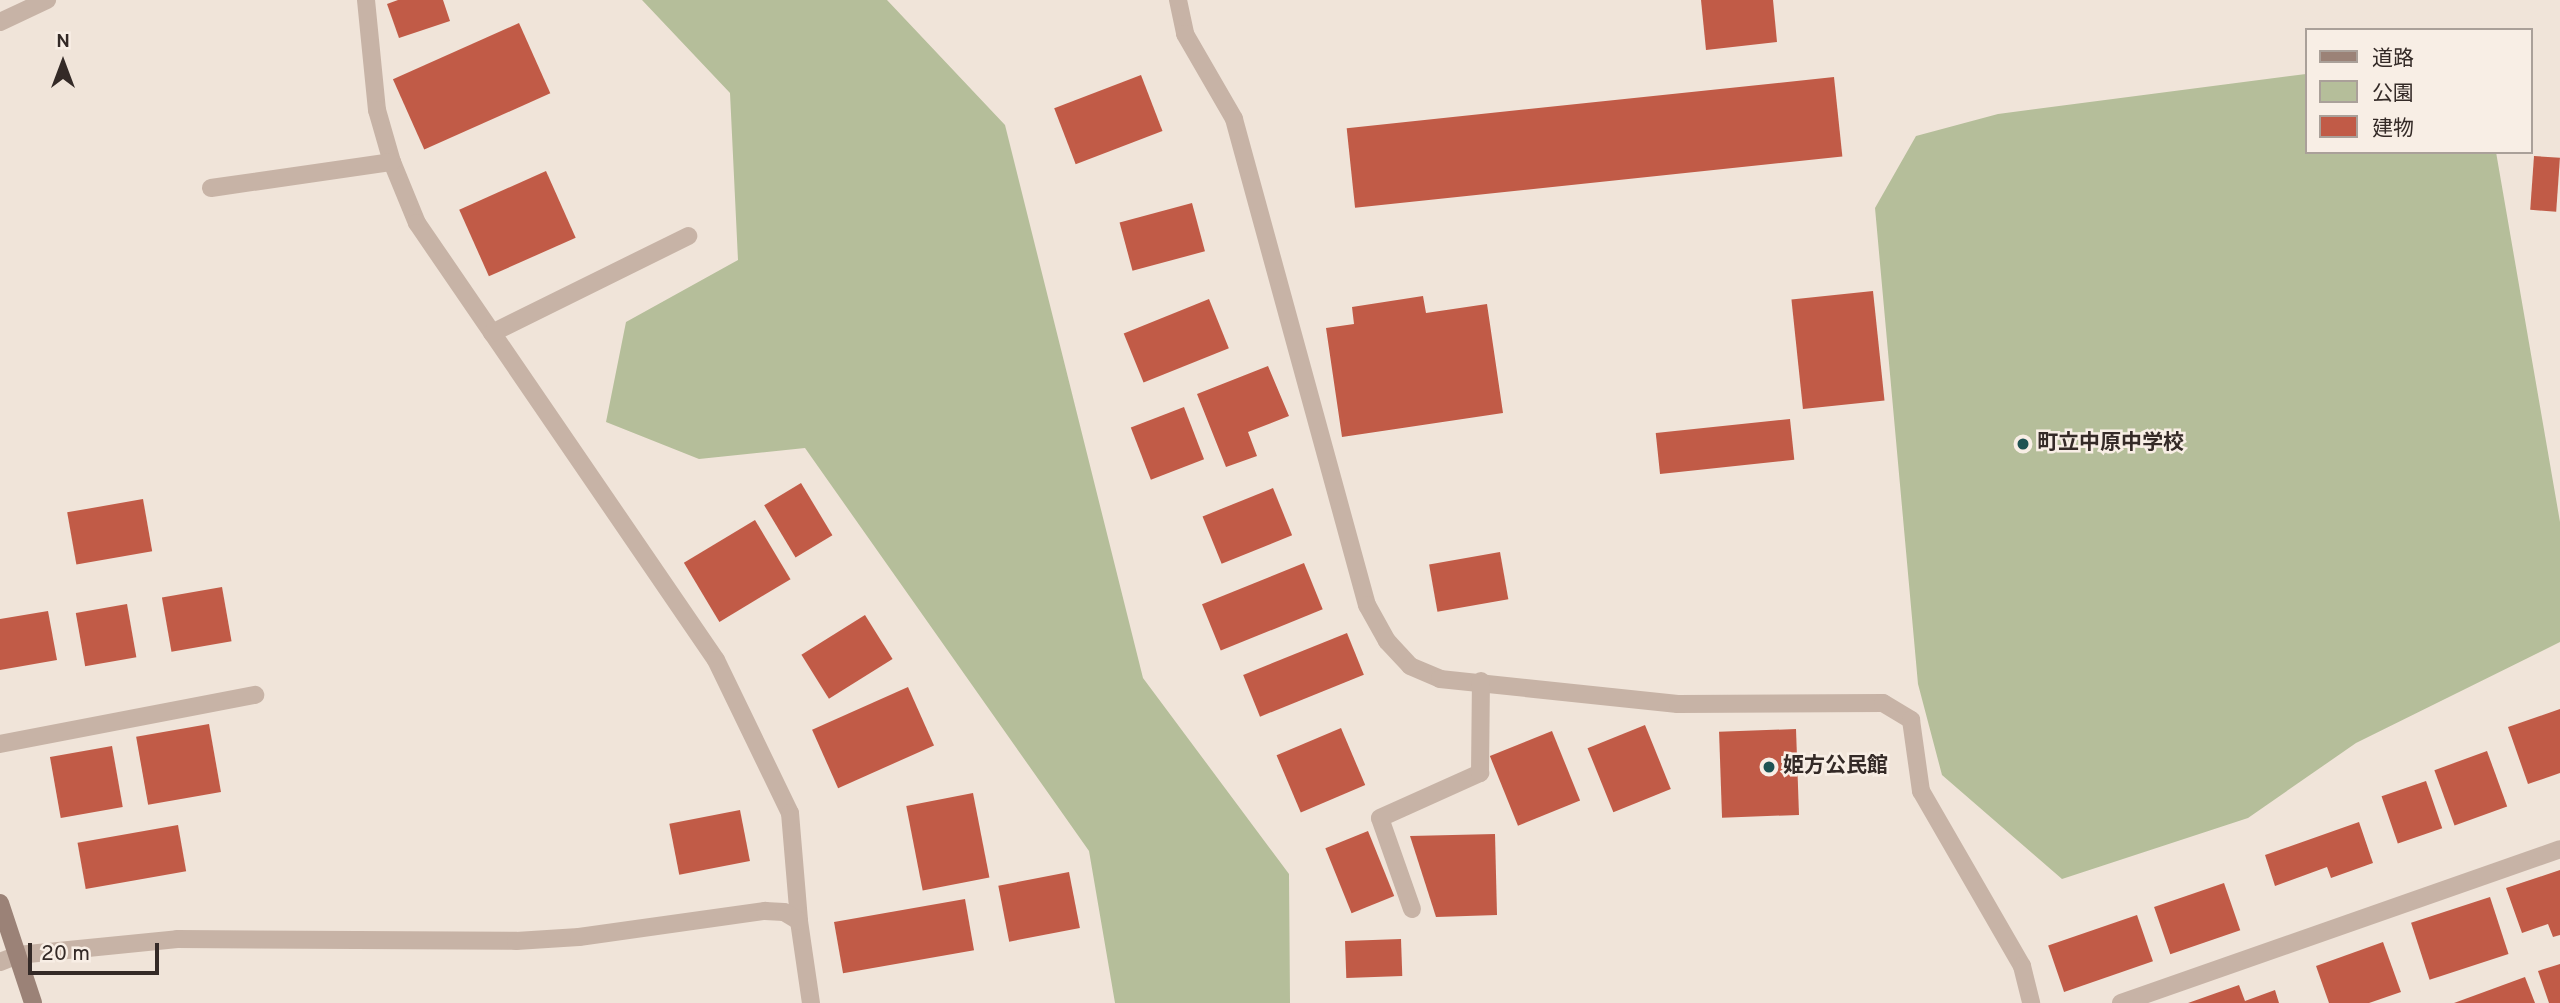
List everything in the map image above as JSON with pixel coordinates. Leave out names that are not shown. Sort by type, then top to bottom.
[{"type":"main road","points":[[0,903],[33,1003]]},
{"type":"street","points":[[0,22],[47,0]]},
{"type":"street","points":[[366,0],[377,110],[392,162],[416,223],[716,660],[790,813],[799,921],[811,1003]]},
{"type":"street","points":[[1178,0],[1185,34],[1234,119],[1367,605],[1387,641],[1410,666],[1440,679],[1481,681],[1678,704],[1883,703],[1911,720],[1921,791],[2022,966],[2031,1003]]},
{"type":"street","points":[[211,188],[392,162]]},
{"type":"street","points":[[492,333],[688,236]]},
{"type":"street","points":[[1412,909],[1380,818],[1480,773],[1481,681]]},
{"type":"street","points":[[0,744],[255,695]]},
{"type":"street","points":[[2121,1003],[2560,849]]},
{"type":"street","points":[[0,962],[18,955],[177,939],[516,941],[579,937],[765,911],[784,912],[799,921]]},
{"type":"green space","points":[[642,0],[887,0],[1005,125],[1143,678],[1289,874],[1290,1003],[1115,1003],[1089,851],[805,448],[699,459],[606,422],[626,322],[738,260],[730,93]]},
{"type":"green space","points":[[2304,74],[2304,154],[2496,154],[2560,522],[2560,642],[2356,743],[2248,818],[2062,879],[1942,775],[1918,684],[1875,208],[1916,136],[1998,114]]},
{"type":"building","points":[[398,0],[443,0],[450,21],[399,38],[387,4]]},
{"type":"building","points":[[1701,0],[1773,0],[1777,42],[1706,50]]},
{"type":"building","points":[[519,23],[550,93],[424,149],[393,79]]},
{"type":"building","points":[[1141,75],[1163,131],[1076,164],[1054,108]]},
{"type":"building","points":[[1834,77],[1842,157],[1355,208],[1347,128]]},
{"type":"building","points":[[2534,156],[2560,158],[2556,212],[2530,210]]},
{"type":"building","points":[[546,171],[576,238],[489,276],[459,210]]},
{"type":"building","points":[[1192,203],[1205,251],[1132,271],[1120,222]]},
{"type":"building","points":[[1873,291],[1884,400],[1803,409],[1791,300]]},
{"type":"building","points":[[1423,296],[1426,313],[1487,304],[1503,413],[1342,437],[1326,328],[1354,324],[1352,307]]},
{"type":"building","points":[[1209,299],[1229,348],[1144,383],[1124,333]]},
{"type":"building","points":[[1268,366],[1289,416],[1248,432],[1257,456],[1226,467],[1197,394]]},
{"type":"building","points":[[1184,407],[1204,459],[1151,480],[1131,427]]},
{"type":"building","points":[[1790,419],[1794,460],[1660,474],[1656,433]]},
{"type":"building","points":[[801,483],[832,535],[796,557],[764,505]]},
{"type":"building","points":[[1273,488],[1292,535],[1222,564],[1203,516]]},
{"type":"building","points":[[143,499],[152,551],[76,565],[67,512]]},
{"type":"building","points":[[755,520],[791,579],[719,622],[684,563]]},
{"type":"building","points":[[1500,552],[1508,599],[1437,612],[1429,565]]},
{"type":"building","points":[[1304,563],[1323,609],[1221,651],[1202,604]]},
{"type":"building","points":[[222,587],[232,641],[171,652],[162,598]]},
{"type":"building","points":[[127,604],[136,657],[85,666],[76,613]]},
{"type":"building","points":[[48,611],[57,660],[0,670],[0,619]]},
{"type":"building","points":[[865,615],[893,659],[829,699],[801,655]]},
{"type":"building","points":[[1347,633],[1364,675],[1260,717],[1243,675]]},
{"type":"building","points":[[908,687],[934,745],[838,788],[812,730]]},
{"type":"building","points":[[2560,709],[2560,773],[2528,784],[2508,727]]},
{"type":"building","points":[[209,724],[221,792],[148,805],[136,737]]},
{"type":"building","points":[[1645,725],[1671,789],[1613,812],[1588,748]]},
{"type":"building","points":[[1341,728],[1365,785],[1301,812],[1277,755]]},
{"type":"building","points":[[1796,729],[1799,815],[1722,818],[1719,732]]},
{"type":"building","points":[[1552,731],[1580,801],[1518,826],[1490,756]]},
{"type":"building","points":[[112,746],[123,807],[61,818],[50,757]]},
{"type":"building","points":[[2487,751],[2507,806],[2455,826],[2434,770]]},
{"type":"building","points":[[2426,781],[2442,828],[2398,844],[2382,796]]},
{"type":"building","points":[[973,793],[989,877],[923,890],[906,806]]},
{"type":"building","points":[[740,810],[750,861],[679,875],[669,824]]},
{"type":"building","points":[[2359,822],[2373,863],[2331,878],[2327,867],[2275,886],[2265,855]]},
{"type":"building","points":[[178,825],[186,871],[86,889],[78,843]]},
{"type":"building","points":[[1368,831],[1394,896],[1352,913],[1325,848]]},
{"type":"building","points":[[1495,834],[1497,915],[1436,917],[1410,836]]},
{"type":"building","points":[[2560,870],[2560,935],[2553,937],[2548,924],[2522,933],[2506,888]]},
{"type":"building","points":[[1069,872],[1080,928],[1009,942],[998,886]]},
{"type":"building","points":[[2224,883],[2240,930],[2170,954],[2154,907]]},
{"type":"building","points":[[2490,897],[2509,954],[2430,980],[2411,923]]},
{"type":"building","points":[[965,899],[974,950],[843,973],[834,922]]},
{"type":"building","points":[[2137,915],[2153,961],[2064,992],[2048,946]]},
{"type":"building","points":[[1401,939],[1402,976],[1346,978],[1345,941]]},
{"type":"building","points":[[2383,942],[2401,992],[2369,1003],[2329,1003],[2316,966]]},
{"type":"building","points":[[2560,964],[2560,1003],[2549,1003],[2538,971]]},
{"type":"building","points":[[2525,977],[2535,1003],[2454,1003]]},
{"type":"building","points":[[2239,985],[2245,1001],[2275,990],[2279,1003],[2188,1003]]},
{"type":"place","name":"町立中原中学校","points":[[2023,444]]},
{"type":"place","name":"姫方公民館","points":[[1769,767]]}]
